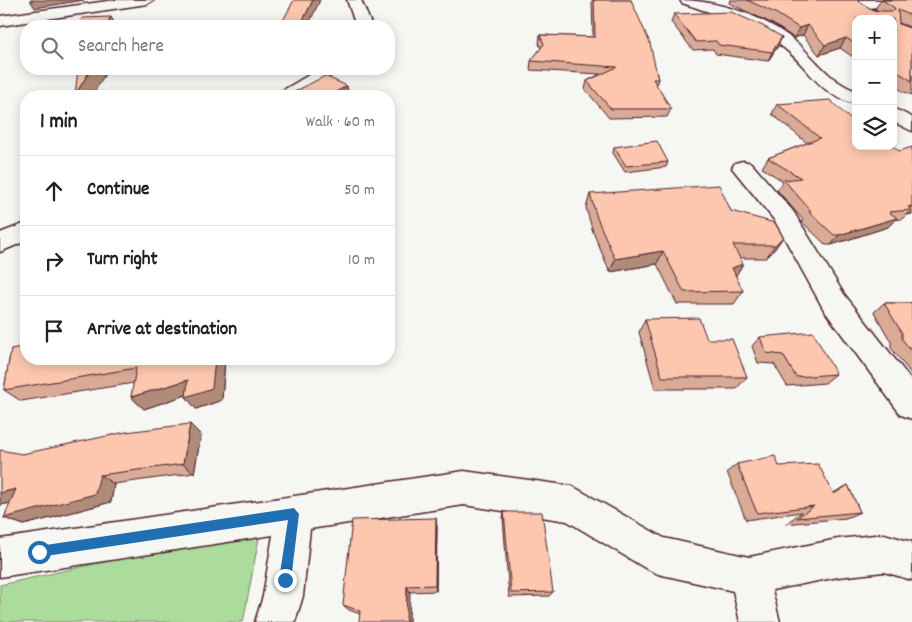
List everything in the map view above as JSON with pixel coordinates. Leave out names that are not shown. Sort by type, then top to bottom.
[{"type":"street","points":[[21,0],[18,12],[30,16]]},
{"type":"street","points":[[0,21],[147,0]]},
{"type":"street","points":[[354,0],[362,20]]},
{"type":"street","points":[[687,0],[749,20],[790,45],[832,88],[852,96]]},
{"type":"street","points":[[873,15],[854,5],[895,0]]},
{"type":"street","points":[[297,90],[321,75]]},
{"type":"street","points":[[897,116],[912,125]]},
{"type":"street","points":[[743,168],[785,217],[806,257],[834,302],[912,405]]},
{"type":"street","points":[[0,243],[20,234]]},
{"type":"street","points":[[0,558],[464,488],[572,504],[658,555],[749,576],[838,558],[903,552]]},
{"type":"street","points":[[275,622],[283,596],[294,514]]},
{"type":"street","points":[[749,576],[760,622]]},
{"type":"green space","points":[[261,527],[243,622],[0,622],[0,585]]},
{"type":"building","points":[[294,0],[313,0],[303,20],[283,20]]},
{"type":"building","points":[[594,0],[631,0],[650,43],[658,79],[653,79],[671,109],[611,109],[587,81],[617,67],[531,61],[544,44],[540,35],[595,37]]},
{"type":"building","points":[[747,0],[857,0],[874,11],[894,11],[895,8],[882,0],[912,0],[912,16],[898,10],[899,24],[912,29],[912,81],[897,72],[897,15],[852,15],[852,42],[846,38],[825,45],[808,25],[799,28],[777,14]]},
{"type":"building","points":[[731,12],[763,26],[782,37],[772,52],[719,45],[716,41],[696,42],[674,14]]},
{"type":"building","points":[[111,17],[109,20],[81,20],[82,18]]},
{"type":"building","points":[[77,75],[87,75],[78,90],[76,90]]},
{"type":"building","points":[[325,76],[347,86],[339,90],[298,90]]},
{"type":"building","points":[[830,100],[852,121],[852,150],[897,149],[899,151],[912,147],[912,206],[908,207],[911,210],[889,212],[897,218],[834,235],[809,212],[811,211],[784,180],[801,178],[768,158],[820,138],[777,104]]},
{"type":"building","points":[[657,141],[668,162],[626,166],[614,147]]},
{"type":"building","points":[[719,185],[731,211],[775,223],[783,237],[775,245],[733,245],[743,264],[732,268],[743,291],[684,292],[663,251],[615,259],[597,218],[590,194]]},
{"type":"building","points":[[884,303],[912,303],[912,352],[902,339],[902,333]]},
{"type":"building","points":[[699,318],[707,339],[732,339],[747,377],[662,377],[645,319]]},
{"type":"building","points":[[813,332],[836,374],[796,377],[783,355],[766,353],[760,337]]},
{"type":"building","points":[[20,347],[20,365],[214,365],[212,388],[186,397],[188,380],[131,397],[136,368],[4,390],[11,349]]},
{"type":"building","points":[[190,424],[183,464],[100,475],[95,494],[4,518],[16,489],[0,493],[0,450],[22,454],[126,432]]},
{"type":"building","points":[[775,456],[779,466],[818,464],[834,494],[848,485],[860,512],[797,518],[814,506],[757,513],[737,464]]},
{"type":"building","points":[[504,512],[542,512],[553,592],[511,593]]},
{"type":"building","points":[[436,518],[435,585],[407,586],[406,622],[359,622],[360,611],[343,605],[352,520]]},
{"type":"route","points":[[39,552],[294,514],[285,580]]}]
